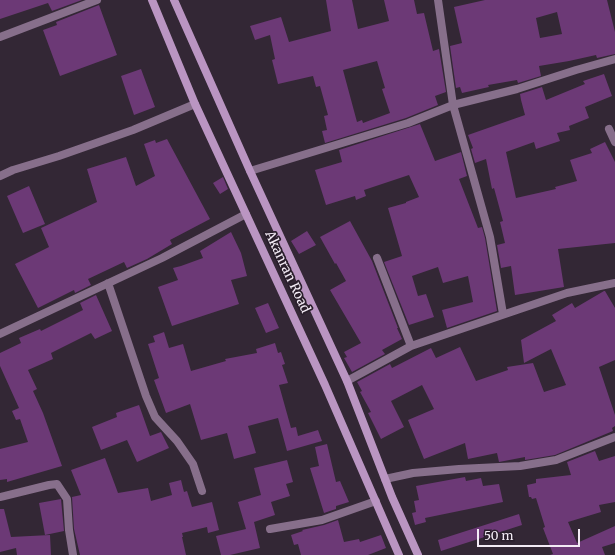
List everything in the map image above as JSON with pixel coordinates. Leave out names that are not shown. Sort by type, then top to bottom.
[{"type":"main road","name":"Akanran Road","points":[[152,0],[195,104],[325,385],[399,555]]},
{"type":"main road","name":"Akanran Road","points":[[174,0],[250,171],[347,381],[392,497],[418,555]]},
{"type":"street","points":[[0,37],[97,0]]},
{"type":"street","points":[[438,0],[453,105],[490,237],[503,314]]},
{"type":"street","points":[[250,171],[408,123],[453,105],[517,89],[615,59]]},
{"type":"street","points":[[0,176],[12,170],[59,156],[133,130],[195,104]]},
{"type":"street","points":[[609,130],[615,142]]},
{"type":"street","points":[[0,334],[162,258],[246,214]]},
{"type":"street","points":[[377,258],[411,346]]},
{"type":"street","points":[[108,283],[146,396],[155,417],[177,441],[193,464],[202,491]]},
{"type":"street","points":[[347,381],[411,346],[567,293],[615,283]]},
{"type":"street","points":[[385,479],[413,473],[520,466],[556,460],[615,437]]},
{"type":"street","points":[[0,497],[49,484],[57,484],[67,499],[68,530],[73,555]]},
{"type":"street","points":[[270,529],[322,520],[376,501]]},
{"type":"building","points":[[0,0],[82,0],[52,11],[48,3],[0,19]]},
{"type":"building","points":[[326,0],[352,0],[358,29],[389,21],[384,0],[414,0],[417,14],[424,13],[433,51],[439,49],[446,92],[435,96],[438,105],[406,118],[325,143],[322,131],[327,130],[324,116],[328,115],[320,86],[316,87],[313,76],[278,84],[272,60],[275,59],[270,35],[255,40],[250,26],[281,17],[289,42],[331,31]],"holes":[[[377,61],[385,88],[382,89],[390,113],[363,123],[362,120],[357,122],[343,70]]]},
{"type":"building","points":[[485,0],[607,0],[615,32],[615,54],[597,58],[596,55],[539,66],[541,76],[518,83],[517,80],[488,85],[489,87],[462,93],[460,87],[456,88],[450,46],[462,43],[454,7]],"holes":[[[557,12],[562,34],[540,38],[536,18]]]},
{"type":"building","points":[[99,5],[117,55],[60,76],[43,30],[57,25],[56,22]]},
{"type":"building","points":[[141,69],[155,107],[134,115],[121,76]]},
{"type":"building","points":[[604,74],[612,96],[585,107],[589,118],[569,126],[570,130],[557,133],[560,141],[536,149],[534,142],[506,152],[516,198],[556,189],[555,187],[577,181],[570,160],[592,153],[590,149],[605,142],[615,162],[615,243],[558,249],[564,287],[515,295],[511,266],[501,268],[497,245],[505,243],[500,222],[503,221],[494,188],[492,189],[486,159],[475,163],[471,149],[473,148],[468,135],[525,115],[520,94],[542,87],[546,100],[585,84],[583,81]]},
{"type":"building","points":[[420,124],[435,161],[461,152],[467,176],[459,179],[478,228],[482,227],[497,311],[447,328],[442,310],[473,302],[468,276],[443,283],[438,267],[412,276],[418,296],[426,294],[434,317],[409,325],[384,262],[402,256],[388,208],[406,203],[419,197],[409,175],[364,190],[366,196],[356,200],[355,196],[326,205],[315,170],[342,162],[339,150]]},
{"type":"building","points":[[167,139],[210,219],[170,240],[172,244],[147,259],[127,268],[124,262],[88,279],[91,285],[75,293],[74,290],[38,308],[15,264],[49,247],[41,228],[97,202],[87,169],[126,157],[136,186],[155,176],[144,144],[155,140],[156,143]]},
{"type":"building","points":[[223,177],[228,189],[220,194],[213,183]]},
{"type":"building","points":[[29,186],[45,224],[23,233],[7,196]]},
{"type":"building","points":[[350,221],[372,261],[402,339],[382,350],[385,354],[352,372],[344,358],[347,357],[344,352],[361,343],[330,290],[346,281],[320,237]]},
{"type":"building","points":[[307,231],[316,245],[299,254],[291,241]]},
{"type":"building","points":[[231,232],[241,253],[247,276],[231,280],[239,304],[172,326],[158,287],[178,280],[173,268],[203,258],[200,251]]},
{"type":"building","points":[[604,291],[615,308],[615,360],[599,367],[615,415],[615,426],[612,428],[613,431],[555,455],[525,460],[525,457],[499,462],[497,453],[468,459],[465,443],[424,459],[408,420],[434,409],[422,385],[391,401],[404,427],[381,439],[368,413],[371,412],[360,392],[362,391],[357,382],[390,364],[392,368],[431,348],[436,358],[460,347],[476,381],[508,370],[507,367],[533,363],[544,392],[566,385],[551,349],[524,363],[521,340],[556,321],[552,315],[572,303],[575,308]]},
{"type":"building","points":[[96,295],[112,331],[95,339],[91,333],[51,353],[53,359],[28,370],[37,389],[33,391],[43,413],[62,466],[7,482],[7,479],[0,480],[0,449],[28,442],[20,419],[16,420],[12,411],[19,408],[0,366],[0,353],[21,343],[19,338],[40,329],[41,331],[83,310],[80,303]]},
{"type":"building","points":[[268,303],[279,328],[266,333],[255,308]]},
{"type":"building","points":[[164,332],[169,348],[183,344],[191,371],[226,361],[225,359],[257,353],[256,349],[275,343],[278,353],[281,352],[285,364],[282,365],[288,383],[279,385],[291,428],[296,427],[298,436],[318,430],[322,441],[287,451],[278,418],[248,426],[256,453],[234,459],[227,433],[201,440],[190,404],[166,413],[154,380],[159,378],[148,344],[155,342],[153,336]]},
{"type":"building","points":[[139,405],[150,436],[161,432],[169,448],[137,462],[127,440],[101,450],[92,427],[117,417],[116,413]]},
{"type":"building","points":[[327,444],[336,482],[340,481],[349,502],[336,506],[336,509],[324,513],[310,468],[319,466],[315,447]]},
{"type":"building","points":[[595,451],[599,461],[615,456],[615,502],[599,505],[601,512],[568,522],[577,543],[615,526],[615,543],[602,547],[605,555],[550,555],[553,554],[543,528],[545,527],[536,498],[532,499],[529,497],[527,485],[536,483],[536,479],[571,475],[567,462]]},
{"type":"building","points":[[105,458],[118,493],[148,488],[151,501],[172,495],[169,483],[181,480],[184,492],[187,491],[192,507],[212,502],[219,530],[208,533],[207,527],[182,533],[186,555],[80,555],[74,529],[72,497],[81,495],[71,470]]},
{"type":"building","points":[[287,460],[293,482],[286,484],[290,496],[271,502],[275,515],[254,522],[260,548],[230,555],[221,555],[216,536],[246,529],[238,502],[261,495],[254,468]]},
{"type":"building","points":[[465,477],[466,481],[481,478],[483,486],[499,484],[503,502],[425,518],[426,522],[415,525],[412,513],[416,512],[414,501],[419,500],[416,486]]},
{"type":"building","points":[[61,499],[64,531],[45,535],[39,503]]},
{"type":"building","points":[[0,509],[4,509],[11,537],[50,535],[51,555],[17,555],[16,548],[0,552]]},
{"type":"building","points":[[519,514],[522,525],[441,551],[438,540]]},
{"type":"building","points":[[338,520],[344,542],[359,539],[360,542],[381,535],[386,548],[368,555],[301,555],[298,544],[294,545],[291,535],[303,531],[302,530]]}]
